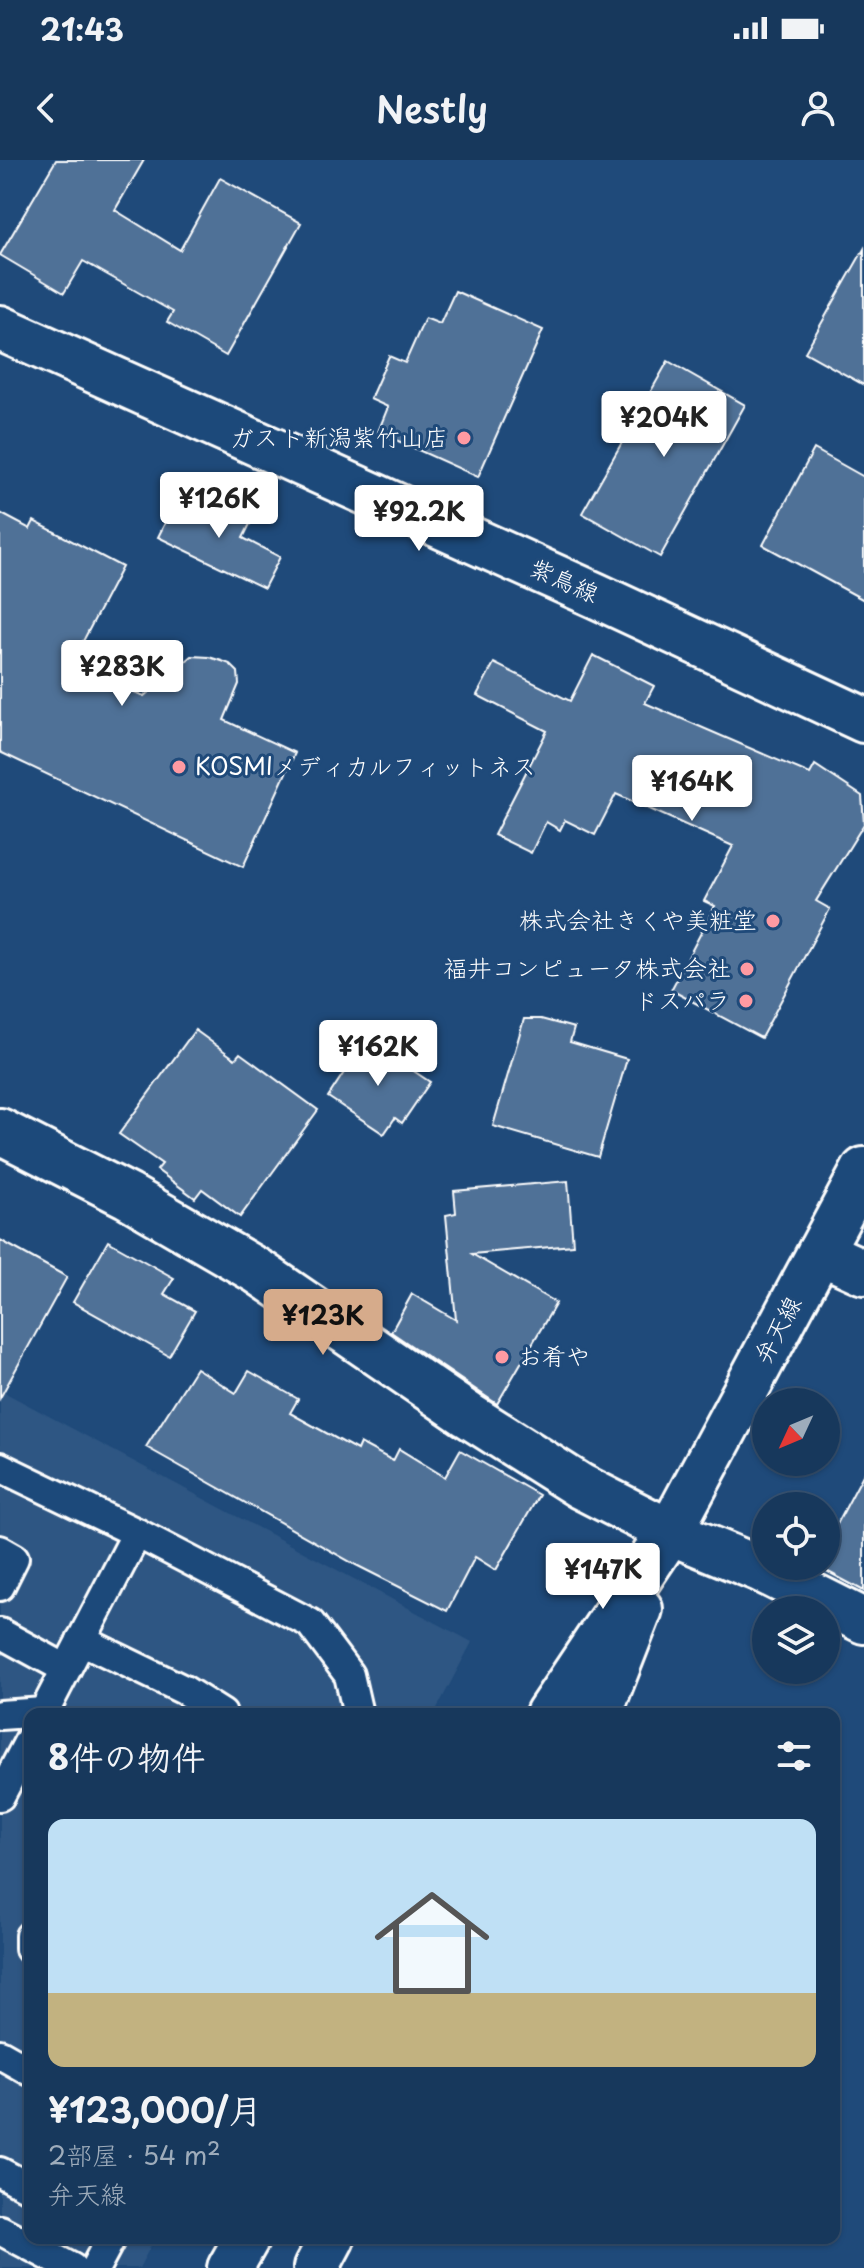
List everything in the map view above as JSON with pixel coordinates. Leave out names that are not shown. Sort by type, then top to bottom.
[{"type":"street","name":"紫鳥線","points":[[0,328],[595,595],[864,720]]},
{"type":"street","points":[[0,1131],[128,1196],[259,1272],[480,1423],[580,1486],[670,1532],[762,1570],[864,1621]]},
{"type":"street","name":"弁天線","points":[[552,1708],[670,1532],[864,1170]]},
{"type":"street","points":[[820,1252],[864,1272]]},
{"type":"street","name":"弁天線","points":[[601,1708],[670,1532]]},
{"type":"street","points":[[230,2268],[244,2244]]},
{"type":"street","points":[[316,2268],[329,2244]]},
{"type":"lane","points":[[0,1467],[137,1533],[310,1623],[349,1675],[357,1708]]},
{"type":"lane","points":[[46,1708],[137,1533]]},
{"type":"lane","points":[[0,1550],[14,1558],[0,1586]]},
{"type":"lane","points":[[0,1633],[66,1669]]},
{"type":"lane","points":[[81,1640],[184,1690],[212,1708]]},
{"type":"lane","points":[[0,1715],[24,1714]]},
{"type":"lane","points":[[0,1796],[24,1751]]},
{"type":"lane","points":[[0,2054],[24,2068]]},
{"type":"lane","points":[[0,2172],[24,2185]]},
{"type":"lane","points":[[1,2232],[24,2244]]},
{"type":"lane","points":[[25,2244],[72,2268]]},
{"type":"lane","points":[[95,2268],[108,2244]]},
{"type":"shaded area","points":[[0,1390],[472,1642],[437,1708],[24,1708],[24,2244],[152,2244],[139,2268],[0,2268]]},
{"type":"building","points":[[56,160],[144,160],[115,210],[180,250],[220,178],[301,223],[226,356],[167,322],[173,312],[83,261],[64,293],[0,255]]},
{"type":"building","points":[[864,249],[864,385],[805,352]]},
{"type":"building","points":[[455,291],[543,330],[478,477],[378,432],[388,407],[370,399],[389,356],[405,363],[425,318],[440,324]]},
{"type":"building","points":[[668,361],[745,405],[660,557],[582,513]]},
{"type":"building","points":[[814,449],[864,477],[864,600],[763,545]]},
{"type":"building","points":[[199,495],[252,520],[243,538],[280,557],[264,588],[158,537],[175,503],[191,511]]},
{"type":"building","points":[[0,513],[30,529],[34,521],[122,567],[70,666],[144,696],[192,656],[209,657],[230,664],[238,672],[239,684],[224,720],[295,753],[243,867],[0,752]]},
{"type":"building","points":[[593,655],[654,686],[645,703],[810,774],[815,765],[862,796],[864,824],[816,901],[830,909],[761,1038],[671,990],[715,906],[704,901],[733,846],[616,794],[595,835],[565,820],[560,830],[546,822],[531,853],[494,835],[547,731],[477,695],[494,663],[570,701]]},
{"type":"building","points":[[524,1019],[541,1019],[574,1028],[570,1042],[627,1059],[598,1157],[493,1126]]},
{"type":"building","points":[[195,1030],[235,1059],[240,1053],[318,1110],[240,1217],[202,1189],[195,1198],[157,1170],[162,1164],[119,1134]]},
{"type":"building","points":[[366,1039],[430,1082],[402,1123],[395,1118],[384,1134],[328,1097]]},
{"type":"building","points":[[568,1181],[573,1245],[472,1254],[556,1303],[497,1404],[391,1332],[412,1294],[456,1320],[446,1215],[456,1213],[454,1191]]},
{"type":"building","points":[[0,1240],[67,1277],[0,1398]]},
{"type":"building","points":[[108,1241],[174,1278],[164,1294],[195,1311],[169,1356],[73,1302]]},
{"type":"building","points":[[196,1368],[236,1393],[249,1371],[298,1399],[290,1413],[357,1450],[360,1443],[393,1461],[399,1449],[445,1477],[460,1450],[539,1495],[496,1570],[475,1557],[447,1611],[356,1565],[146,1447]]},
{"type":"building","points":[[864,1473],[864,1591],[840,1578],[840,1518]]},
{"type":"place","name":"ガスト新潟紫竹山店","points":[[464,438]]},
{"type":"place","name":"KOSMIメディカルフィットネス","points":[[179,767]]},
{"type":"place","name":"株式会社きくや美粧堂","points":[[773,921]]},
{"type":"place","name":"福井コンピュータ株式会社","points":[[747,969]]},
{"type":"place","name":"ドスパラ","points":[[746,1001]]},
{"type":"place","name":"お肴や","points":[[502,1357]]}]
